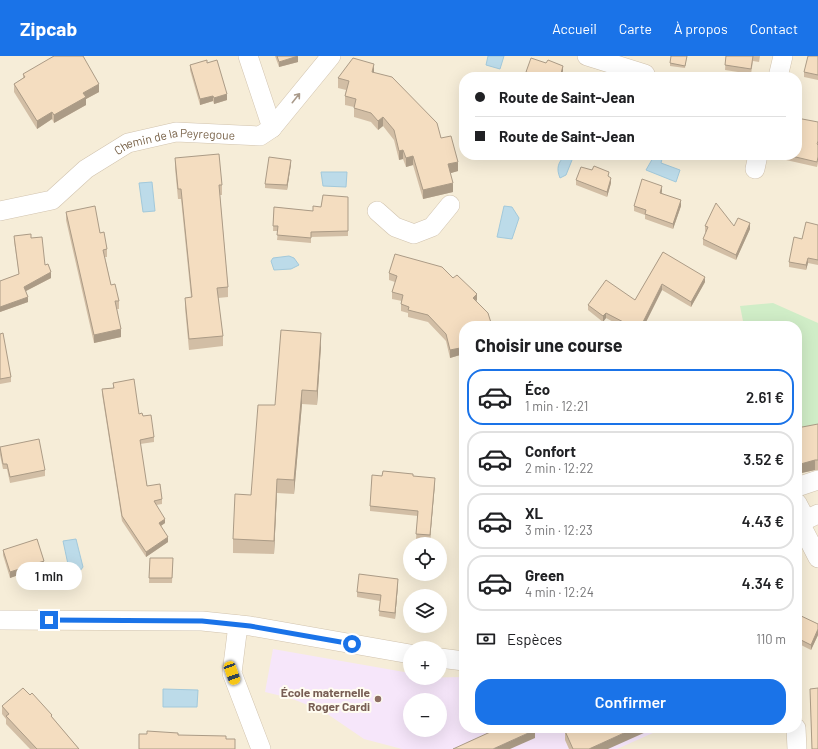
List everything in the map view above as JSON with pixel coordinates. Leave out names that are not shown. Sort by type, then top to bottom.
[{"type":"street","points":[[248,56],[272,128]]},
{"type":"street","name":"Chemin de la Peyregoue","points":[[0,211],[52,200],[86,169],[128,143],[176,132],[260,136],[272,128],[331,56]]},
{"type":"street","points":[[587,56],[639,72]]},
{"type":"street","points":[[779,72],[783,56]]},
{"type":"street","points":[[377,211],[395,227],[414,234],[432,227],[450,205]]},
{"type":"street","points":[[802,485],[818,480]]},
{"type":"street","points":[[805,520],[818,558]]},
{"type":"street","points":[[0,620],[192,621],[238,625],[403,653]]},
{"type":"street","points":[[238,625],[232,673],[261,749]]},
{"type":"street","points":[[447,659],[459,660]]},
{"type":"street","points":[[796,733],[797,749]]},
{"type":"shaded area","points":[[0,56],[818,56],[818,749],[0,749]]},
{"type":"shaded area","name":"École maternelle Roger Cardi","points":[[273,649],[403,672],[403,685],[447,685],[447,677],[459,677],[459,733],[653,733],[617,749],[402,749],[364,739],[323,711],[290,698],[265,692]]},
{"type":"green space","points":[[773,303],[818,323],[818,431],[802,434],[802,321],[743,321],[740,306]]},
{"type":"water","points":[[488,56],[504,56],[500,69],[486,65]]},
{"type":"water","points":[[572,160],[566,175],[560,178],[558,166],[561,161]]},
{"type":"water","points":[[652,160],[662,160],[661,163],[680,170],[676,182],[646,170]]},
{"type":"water","points":[[321,172],[347,172],[346,187],[323,186]]},
{"type":"water","points":[[152,182],[155,211],[143,212],[139,183]]},
{"type":"water","points":[[504,206],[512,207],[519,218],[512,239],[497,237]]},
{"type":"water","points":[[289,256],[294,258],[299,265],[291,269],[274,270],[271,261],[273,258]]},
{"type":"water","points":[[76,539],[83,567],[80,571],[69,569],[63,541]]},
{"type":"water","points":[[163,689],[198,690],[197,707],[163,707]]},
{"type":"building","points":[[54,56],[83,56],[99,84],[83,93],[86,97],[54,115],[52,112],[37,121],[14,84],[25,77],[23,74]]},
{"type":"building","points":[[277,56],[298,56],[279,62]]},
{"type":"building","points":[[671,56],[687,56],[685,66],[670,63]]},
{"type":"building","points":[[726,56],[753,56],[751,69],[725,65]]},
{"type":"building","points":[[808,56],[818,56],[818,75],[804,72]]},
{"type":"building","points":[[353,58],[374,64],[372,72],[392,77],[437,123],[441,138],[451,136],[458,162],[448,164],[453,183],[423,190],[413,156],[406,158],[403,150],[399,151],[394,130],[383,117],[378,121],[371,113],[354,108],[356,99],[345,96],[349,81],[338,78]]},
{"type":"building","points":[[531,58],[546,63],[548,60],[563,66],[561,72],[526,72]]},
{"type":"building","points":[[207,60],[207,63],[217,60],[227,94],[214,98],[213,96],[200,99],[190,65]]},
{"type":"building","points":[[802,119],[818,122],[817,162],[802,158]]},
{"type":"building","points":[[219,154],[222,185],[219,185],[228,287],[217,288],[223,336],[189,339],[185,298],[192,297],[181,189],[178,189],[175,158]]},
{"type":"building","points":[[269,157],[291,160],[287,185],[265,184]]},
{"type":"building","points":[[594,166],[609,172],[608,176],[611,178],[607,192],[576,180],[581,167],[592,170]]},
{"type":"building","points":[[642,179],[662,186],[660,193],[681,200],[673,224],[645,214],[646,210],[634,206]]},
{"type":"building","points":[[323,195],[348,197],[348,231],[311,232],[311,238],[277,235],[278,226],[273,226],[274,207],[313,211],[313,206],[321,207]]},
{"type":"building","points":[[716,203],[734,226],[738,218],[750,223],[736,255],[703,239],[708,227],[705,226]]},
{"type":"building","points":[[95,206],[100,233],[104,232],[107,249],[103,250],[111,285],[115,284],[119,301],[115,301],[121,329],[94,335],[66,212]]},
{"type":"building","points":[[806,222],[818,225],[818,260],[808,258],[806,265],[789,262],[794,237],[802,239]]},
{"type":"building","points":[[31,234],[31,238],[42,237],[45,265],[48,264],[51,272],[24,287],[28,297],[0,307],[0,281],[19,274],[14,236]]},
{"type":"building","points":[[663,252],[705,277],[691,302],[662,284],[644,321],[621,321],[606,313],[603,316],[588,305],[606,280],[635,300]]},
{"type":"building","points":[[395,254],[442,267],[453,278],[457,275],[477,294],[473,298],[488,313],[490,321],[459,321],[459,348],[450,350],[446,334],[428,315],[408,310],[409,307],[401,304],[403,295],[392,292],[397,276],[389,273]]},
{"type":"building","points":[[281,330],[321,333],[317,391],[302,390],[294,480],[277,479],[274,541],[233,539],[235,494],[251,495],[258,405],[275,405]]},
{"type":"building","points":[[3,333],[11,377],[0,379],[0,334]]},
{"type":"building","points":[[134,379],[139,414],[142,413],[143,416],[151,415],[154,437],[140,440],[147,486],[160,484],[162,499],[154,501],[165,519],[159,523],[168,537],[146,552],[122,516],[102,389],[114,388],[113,383]]},
{"type":"building","points":[[818,424],[818,460],[802,464],[802,427]]},
{"type":"building","points":[[39,439],[45,470],[10,477],[7,464],[3,464],[0,447]]},
{"type":"building","points":[[383,471],[435,478],[430,535],[416,534],[418,511],[370,506],[372,475],[382,476]]},
{"type":"building","points":[[37,539],[44,561],[10,572],[3,550]]},
{"type":"building","points":[[150,558],[173,558],[172,578],[149,578]]},
{"type":"building","points":[[359,574],[398,579],[395,613],[379,611],[381,595],[357,592]]},
{"type":"building","points":[[802,616],[818,624],[818,629],[811,645],[802,640]]},
{"type":"building","points":[[23,688],[30,695],[32,693],[79,749],[37,749],[6,716],[9,714],[2,706]]},
{"type":"building","points":[[818,688],[818,749],[812,749],[810,689]]},
{"type":"building","points":[[147,731],[178,733],[178,735],[226,736],[226,739],[235,739],[235,749],[139,749],[139,734],[147,734]]},
{"type":"building","points":[[488,733],[528,733],[493,749],[453,749]]},
{"type":"building","points":[[566,733],[624,733],[589,749],[573,749]]},
{"type":"place","name":"École maternelle Roger Cardi","points":[[378,699]]},
{"type":"route","points":[[49,620],[202,621],[250,626],[352,644]]}]
